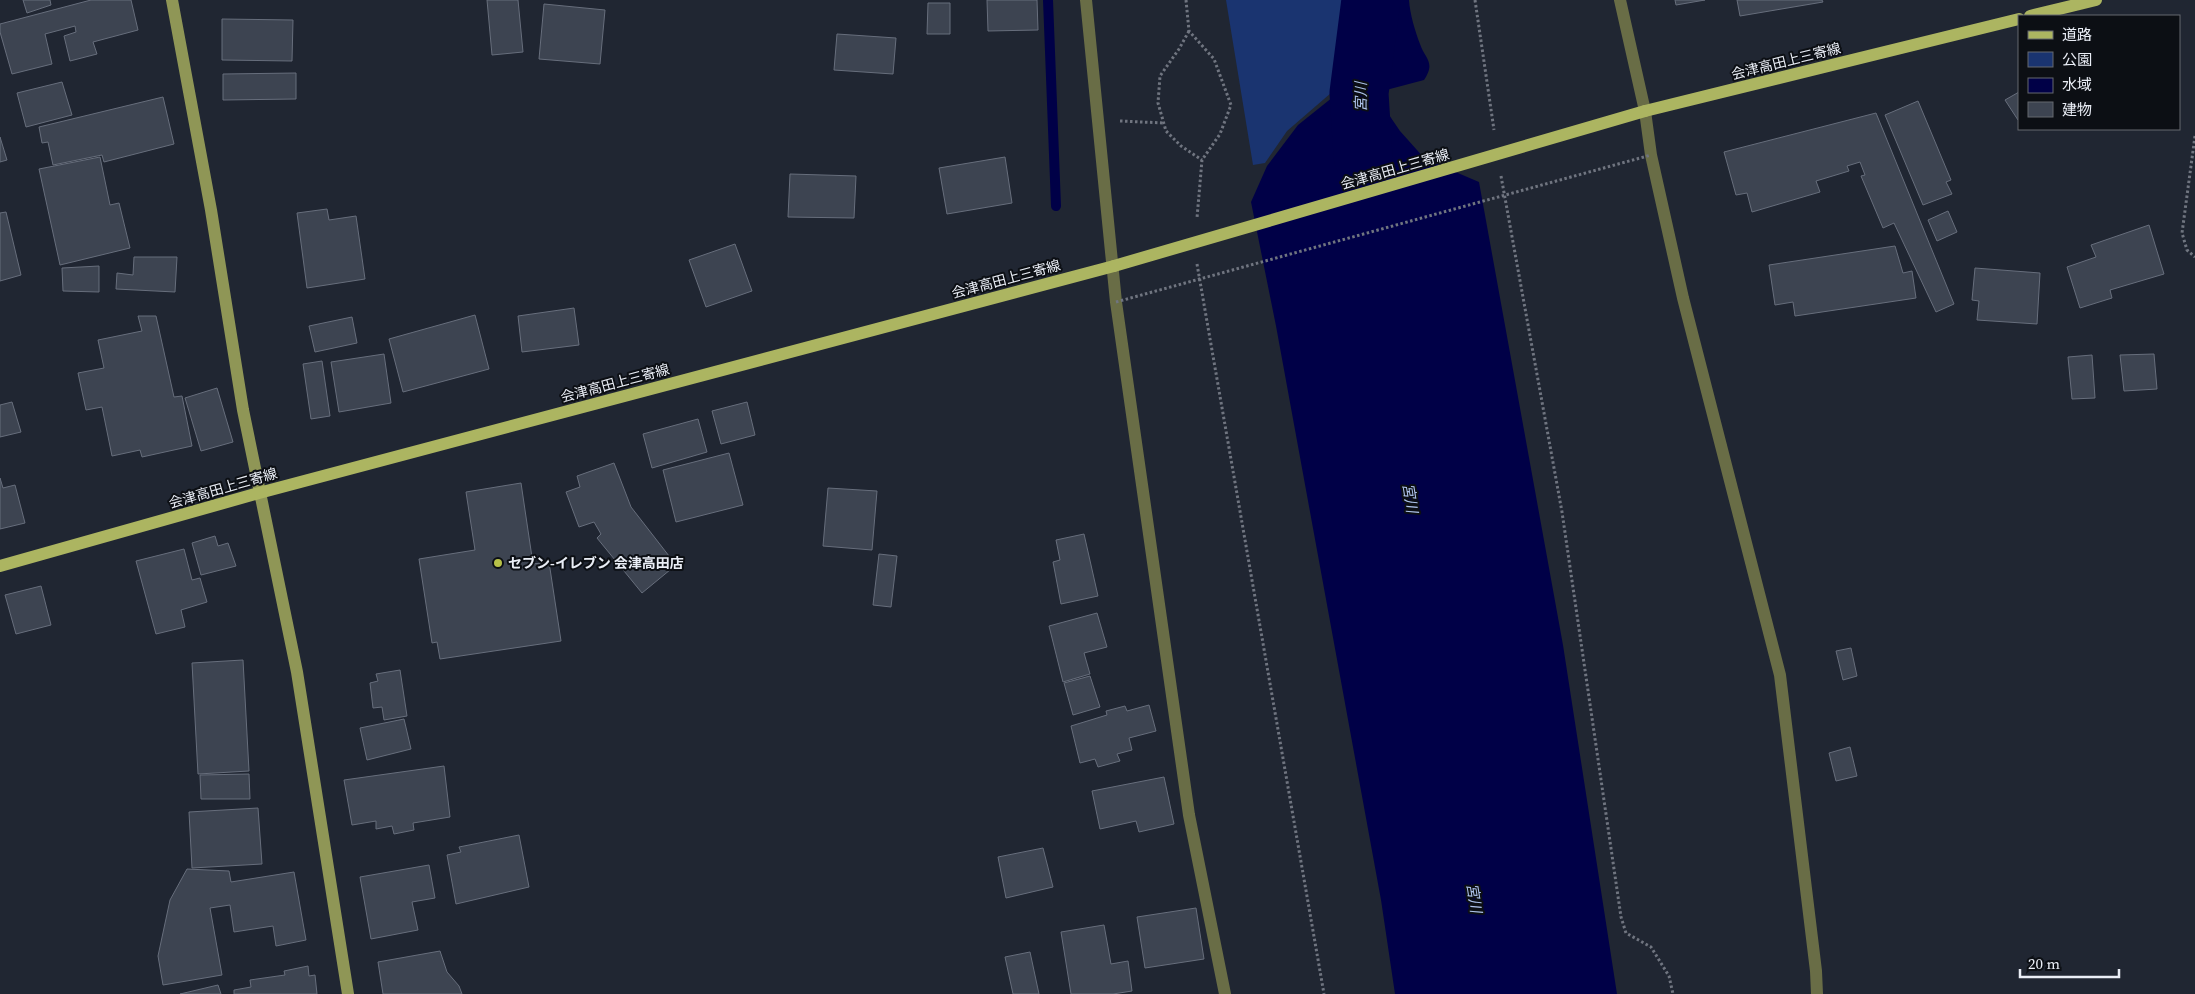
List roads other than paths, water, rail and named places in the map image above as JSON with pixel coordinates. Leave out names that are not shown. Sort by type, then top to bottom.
[{"type":"main road","points":[[2034,15],[2096,0]]},
{"type":"main road","name":"会津高田上三寄線","points":[[0,566],[259,493],[1114,266],[1645,111],[2018,19]]},
{"type":"street","points":[[172,0],[211,210],[242,410],[297,672],[348,994]]},
{"type":"street","points":[[1086,0],[1097,120],[1114,266],[1116,302],[1189,815],[1225,994]]},
{"type":"street","points":[[1620,0],[1645,111],[1651,155],[1683,298],[1780,675],[1816,971],[1817,994]]},
{"type":"water","points":[[1376,0],[1409,0],[1416,34],[1429,65],[1424,80],[1383,92],[1382,102],[1385,109],[1400,131],[1425,159],[1479,182],[1563,645],[1617,994],[1395,994],[1381,900],[1276,326],[1251,202],[1267,166],[1298,125],[1378,61],[1381,42]]},
{"type":"waterway","points":[[1048,0],[1056,206]]},
{"type":"waterway","name":"宮川","points":[[1363,156],[1359,93],[1371,0]]},
{"type":"place","name":"セブン-イレブン 会津高田店","points":[[498,563]]}]
